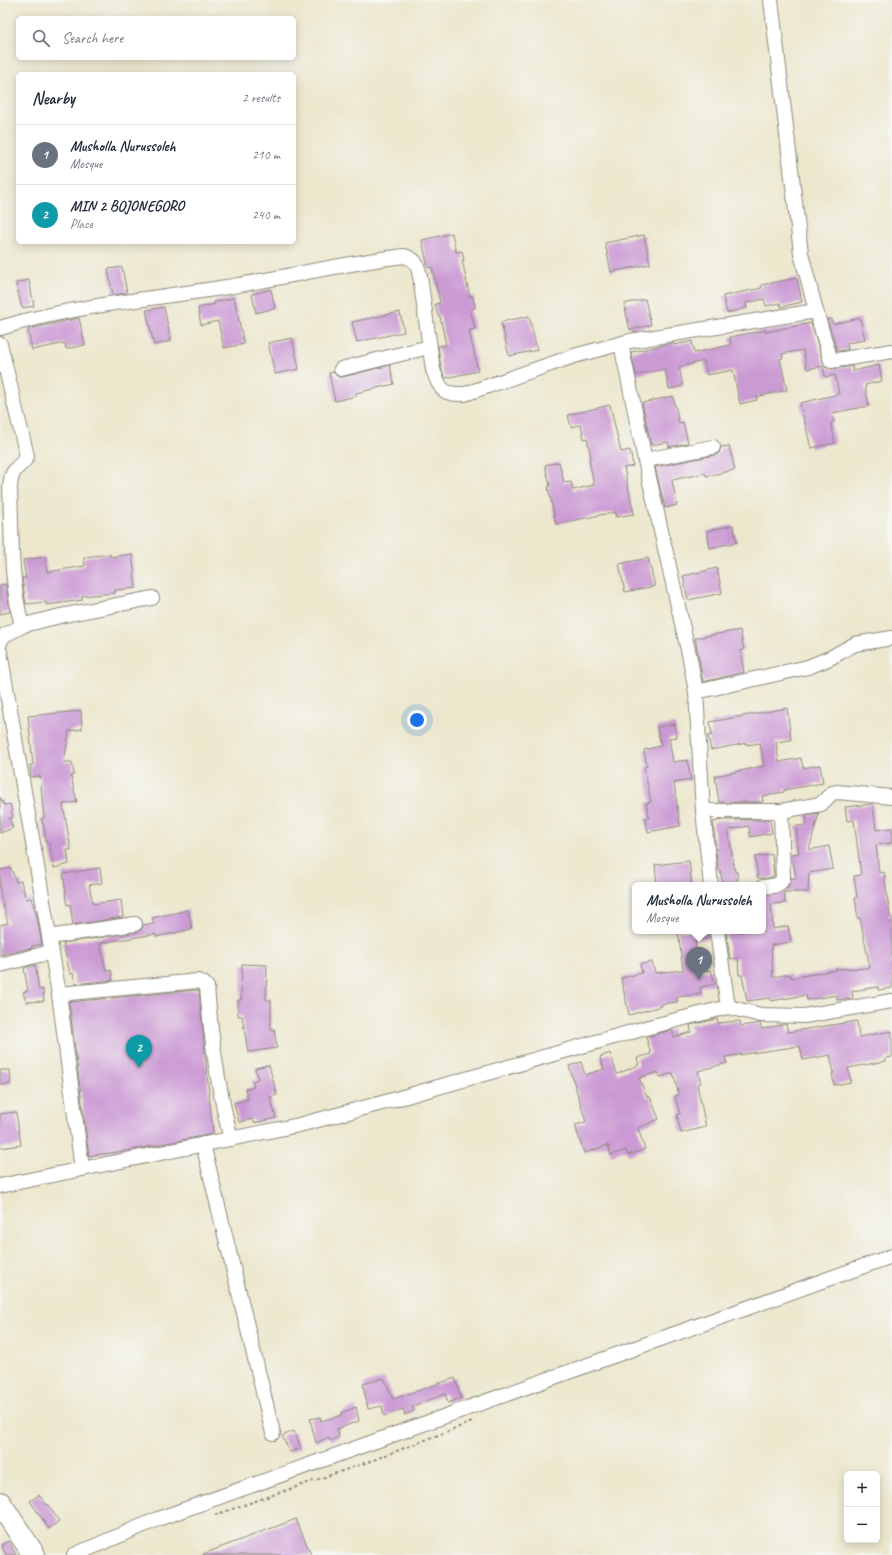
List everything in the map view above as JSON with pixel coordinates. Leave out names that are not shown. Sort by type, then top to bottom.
[{"type":"highway","points":[[0,1503],[34,1555]]},
{"type":"street","points":[[771,0],[801,254],[831,361],[892,351]]},
{"type":"street","points":[[0,328],[50,314],[83,308],[228,287],[404,256],[412,258],[416,262],[418,269],[423,290],[433,370],[438,383],[446,392],[452,395],[465,394],[574,356],[621,344],[816,311]]},
{"type":"street","points":[[0,344],[27,456],[26,460],[11,476],[10,487],[12,566],[18,610],[22,626]]},
{"type":"street","points":[[621,344],[645,460],[690,658],[696,692],[703,811],[711,882]]},
{"type":"street","points":[[340,368],[429,347]]},
{"type":"street","points":[[645,460],[712,447]]},
{"type":"street","points":[[0,643],[1,639],[5,635],[22,626],[60,616],[152,598]]},
{"type":"street","points":[[696,692],[808,667],[830,658],[855,644],[892,638]]},
{"type":"street","points":[[0,652],[59,994],[82,1169]]},
{"type":"street","points":[[703,811],[781,811],[821,804],[832,793],[892,797]]},
{"type":"street","points":[[766,887],[776,886],[780,884],[783,879],[781,811]]},
{"type":"street","points":[[49,937],[135,924]]},
{"type":"street","points":[[717,934],[728,1007]]},
{"type":"street","points":[[0,965],[51,952]]},
{"type":"street","points":[[59,994],[198,981],[203,983],[207,987],[212,1040],[221,1101],[231,1139]]},
{"type":"street","points":[[0,1186],[299,1125],[648,1027],[728,1007],[762,1014],[804,1016],[892,1001]]},
{"type":"street","points":[[203,1144],[273,1433]]},
{"type":"street","points":[[74,1555],[158,1519],[892,1256]]},
{"type":"path","points":[[215,1514],[368,1462]]},
{"type":"building","points":[[452,233],[456,252],[462,251],[464,260],[462,260],[470,297],[473,296],[475,308],[470,309],[475,329],[469,330],[478,371],[445,378],[441,368],[438,346],[446,345],[440,316],[438,316],[435,304],[440,303],[432,267],[428,268],[422,240]]},
{"type":"building","points":[[644,235],[650,264],[611,272],[605,243]]},
{"type":"building","points":[[122,267],[127,293],[113,295],[108,269]]},
{"type":"building","points":[[797,278],[802,302],[781,307],[780,303],[766,306],[764,299],[746,303],[747,308],[727,313],[723,296],[762,288],[761,285]]},
{"type":"building","points":[[29,280],[34,306],[22,308],[16,283]]},
{"type":"building","points":[[271,289],[275,308],[256,313],[252,294]]},
{"type":"building","points":[[234,298],[244,344],[224,348],[218,321],[201,325],[198,308],[215,304],[214,302]]},
{"type":"building","points":[[645,299],[651,325],[630,330],[624,304]]},
{"type":"building","points":[[164,307],[171,341],[154,345],[146,310]]},
{"type":"building","points":[[400,312],[404,332],[357,342],[352,322]]},
{"type":"building","points":[[529,316],[537,350],[509,356],[501,322]]},
{"type":"building","points":[[79,318],[85,345],[66,349],[65,343],[32,350],[28,329]]},
{"type":"building","points":[[860,318],[865,340],[847,343],[848,350],[837,351],[827,319],[831,319],[833,324]]},
{"type":"building","points":[[811,323],[825,367],[832,369],[852,366],[853,371],[879,365],[882,381],[865,385],[869,406],[832,413],[834,422],[831,423],[835,443],[811,448],[800,403],[839,394],[835,375],[825,377],[823,366],[807,369],[803,350],[782,354],[783,358],[780,359],[787,390],[756,397],[757,400],[740,404],[733,370],[707,375],[704,361],[679,367],[683,386],[669,389],[665,369],[636,375],[631,352],[674,343],[674,345],[692,341],[694,353],[731,345],[730,337],[766,330],[766,332]]},
{"type":"building","points":[[292,338],[299,369],[275,374],[268,343]]},
{"type":"building","points":[[390,365],[394,384],[356,393],[356,396],[335,401],[329,373],[333,372],[338,377],[343,377]]},
{"type":"building","points":[[673,396],[679,423],[683,422],[688,443],[669,447],[668,442],[651,445],[642,403]]},
{"type":"building","points":[[610,405],[621,452],[630,450],[633,466],[624,468],[634,514],[616,517],[615,512],[556,524],[545,465],[559,462],[564,483],[571,482],[573,490],[594,485],[587,438],[584,439],[581,425],[571,427],[568,415]]},
{"type":"building","points":[[729,446],[735,470],[706,476],[705,473],[672,480],[677,505],[665,508],[655,467],[715,455],[719,453],[721,447]]},
{"type":"building","points":[[733,525],[737,542],[710,548],[707,531]]},
{"type":"building","points":[[110,554],[110,557],[132,554],[136,588],[115,590],[115,593],[82,596],[82,600],[62,603],[46,605],[46,602],[26,604],[22,578],[26,578],[23,560],[45,557],[47,572],[85,566],[84,557]]},
{"type":"building","points":[[648,558],[655,586],[625,592],[619,564]]},
{"type":"building","points":[[717,568],[722,593],[688,600],[683,576]]},
{"type":"building","points":[[6,584],[10,612],[0,614],[0,585]]},
{"type":"building","points":[[740,630],[744,650],[740,651],[744,672],[703,682],[695,638]]},
{"type":"building","points":[[787,708],[791,740],[776,742],[779,762],[801,758],[803,768],[820,765],[823,783],[784,790],[784,792],[762,796],[763,802],[719,802],[715,776],[764,766],[760,743],[747,745],[747,743],[711,750],[708,736],[712,735],[710,722]]},
{"type":"building","points":[[81,711],[82,729],[69,731],[64,762],[72,762],[74,775],[71,776],[77,802],[63,804],[71,850],[67,850],[69,864],[54,868],[49,843],[46,843],[44,827],[41,819],[44,818],[40,776],[31,777],[30,765],[33,765],[28,716]]},
{"type":"building","points":[[675,724],[677,737],[669,738],[673,762],[687,760],[691,780],[674,783],[680,826],[648,832],[645,818],[649,818],[646,803],[651,802],[644,767],[647,766],[644,750],[661,746],[657,727]]},
{"type":"building","points":[[0,797],[4,805],[10,804],[13,818],[9,818],[13,828],[0,833]]},
{"type":"building","points":[[873,804],[876,830],[892,828],[892,843],[876,845],[879,873],[884,872],[890,917],[892,917],[892,988],[878,990],[878,987],[852,991],[853,999],[837,1000],[837,995],[807,1000],[806,995],[771,1001],[770,998],[747,1001],[742,975],[739,975],[738,958],[730,959],[726,934],[766,934],[766,894],[781,892],[788,887],[791,878],[796,879],[792,854],[799,853],[796,826],[807,825],[806,815],[819,813],[809,850],[829,846],[833,869],[809,873],[808,892],[784,892],[785,903],[771,904],[773,929],[788,926],[791,942],[771,945],[773,977],[790,974],[791,978],[836,970],[835,969],[870,968],[860,918],[858,919],[855,898],[857,897],[854,876],[861,875],[854,820],[847,821],[845,807]]},
{"type":"building","points":[[722,820],[770,820],[772,833],[750,837],[749,826],[728,830],[738,882],[722,882],[720,870],[718,870],[713,822]]},
{"type":"building","points":[[772,854],[774,876],[768,878],[758,878],[755,857]]},
{"type":"building","points":[[689,861],[692,882],[657,882],[655,865]]},
{"type":"building","points":[[11,868],[16,882],[21,881],[26,899],[31,898],[36,913],[42,944],[32,946],[32,948],[0,955],[0,925],[8,923],[0,894],[0,870]]},
{"type":"building","points":[[100,868],[102,883],[89,885],[93,904],[121,900],[123,917],[73,925],[70,904],[67,905],[63,874]]},
{"type":"building","points":[[188,910],[192,929],[156,937],[156,934],[100,943],[106,971],[111,970],[113,980],[75,984],[73,973],[70,974],[63,943],[137,932],[141,930],[143,925],[154,924],[152,918]]},
{"type":"building","points":[[678,934],[709,934],[709,938],[695,940],[699,972],[711,970],[715,984],[700,987],[701,994],[677,997],[677,1002],[661,1004],[662,1006],[629,1015],[621,978],[642,973],[640,964],[652,962],[655,973],[683,970]]},
{"type":"building","points":[[242,964],[267,965],[266,1000],[271,1000],[271,1029],[274,1029],[277,1048],[248,1052],[242,1016],[238,1016],[238,1000],[241,1000]]},
{"type":"building","points":[[35,965],[39,990],[43,989],[44,1001],[26,1002],[23,992],[28,991],[24,968]]},
{"type":"building","points":[[199,991],[213,1134],[131,1150],[89,1156],[69,1002]]},
{"type":"building","points":[[717,1019],[718,1023],[740,1021],[741,1026],[760,1023],[762,1029],[786,1024],[788,1032],[857,1021],[859,1037],[892,1031],[892,1057],[886,1058],[886,1061],[848,1068],[851,1082],[834,1085],[832,1073],[834,1073],[830,1055],[803,1060],[800,1046],[725,1057],[727,1063],[698,1071],[701,1083],[697,1084],[706,1127],[681,1133],[677,1115],[680,1114],[675,1096],[679,1095],[673,1073],[660,1077],[658,1072],[639,1078],[647,1097],[650,1097],[659,1119],[638,1128],[645,1149],[628,1155],[626,1150],[611,1155],[608,1145],[584,1153],[575,1125],[586,1122],[569,1066],[581,1062],[585,1075],[604,1069],[600,1057],[610,1053],[617,1074],[639,1065],[637,1058],[651,1054],[646,1037],[672,1030],[674,1037],[691,1032],[690,1025]]},
{"type":"building","points":[[269,1065],[277,1095],[270,1097],[276,1118],[254,1123],[253,1119],[239,1122],[234,1103],[248,1099],[245,1089],[254,1087],[252,1081],[258,1079],[255,1068]]},
{"type":"building","points":[[0,1070],[10,1070],[11,1084],[0,1085]]},
{"type":"building","points":[[16,1112],[21,1145],[0,1148],[0,1114]]},
{"type":"building","points":[[384,1378],[393,1399],[455,1378],[461,1398],[448,1403],[445,1394],[413,1406],[414,1411],[405,1415],[403,1409],[384,1416],[382,1406],[368,1409],[363,1384]]},
{"type":"building","points":[[356,1407],[359,1421],[337,1429],[339,1437],[330,1441],[329,1437],[316,1443],[310,1419],[320,1417],[321,1421],[342,1415],[341,1413]]},
{"type":"building","points":[[294,1431],[301,1448],[290,1452],[282,1436]]},
{"type":"building","points":[[39,1495],[47,1505],[48,1504],[59,1521],[49,1529],[30,1501]]},
{"type":"building","points":[[296,1519],[311,1555],[203,1555],[203,1554]]},
{"type":"building","points":[[9,1541],[16,1555],[6,1555],[1,1545]]},
{"type":"place","name":"Musholla Nurussoleh","points":[[699,980]]},
{"type":"place","name":"MIN 2 BOJONEGORO","points":[[139,1068]]}]
